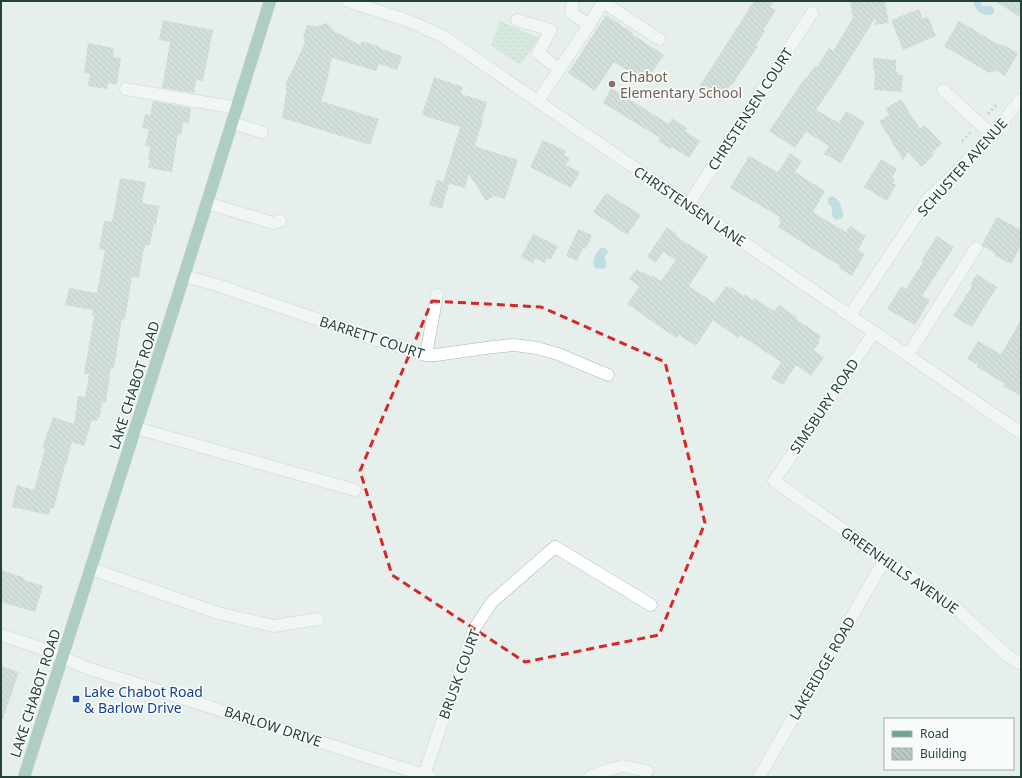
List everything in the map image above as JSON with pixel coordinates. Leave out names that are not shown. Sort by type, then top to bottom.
[{"type":"main road","name":"LAKE CHABOT ROAD","points":[[24,777],[136,428],[270,1]]},
{"type":"street","name":"CHRISTENSEN LANE","points":[[348,1],[409,21],[444,36],[1021,433]]},
{"type":"street","points":[[572,1],[571,13],[589,25]]},
{"type":"street","points":[[538,101],[603,2],[659,40]]},
{"type":"street","name":"CHRISTENSEN COURT","points":[[688,205],[812,13]]},
{"type":"street","points":[[517,20],[551,30],[538,53],[559,69]]},
{"type":"street","points":[[126,89],[237,108]]},
{"type":"street","points":[[943,90],[992,134]]},
{"type":"street","name":"SCHUSTER AVENUE","points":[[850,315],[926,202],[992,134],[1021,99]]},
{"type":"street","points":[[232,123],[262,132]]},
{"type":"street","points":[[207,203],[273,223],[280,221]]},
{"type":"street","points":[[908,355],[976,248]]},
{"type":"street","name":"BARRETT COURT","points":[[184,276],[426,355],[514,345],[537,348],[558,354],[608,375]]},
{"type":"street","points":[[426,355],[437,295]]},
{"type":"street","name":"SIMSBURY ROAD","points":[[774,481],[874,332]]},
{"type":"street","points":[[136,428],[355,490]]},
{"type":"street","name":"GREENHILLS AVENUE","points":[[774,481],[952,605],[1008,656],[1021,664]]},
{"type":"street","name":"BRUSK COURT","points":[[428,776],[474,629],[492,602],[554,547],[651,605]]},
{"type":"street","name":"LAKERIDGE ROAD","points":[[759,777],[885,559]]},
{"type":"street","points":[[91,569],[218,613],[274,626],[318,619]]},
{"type":"street","name":"BARLOW DRIVE","points":[[1,635],[32,645],[90,669],[428,776]]},
{"type":"street","points":[[590,777],[601,772],[623,766],[648,771]]},
{"type":"highlighted area","points":[[432,301],[541,307],[665,362],[705,523],[659,635],[525,662],[392,575],[360,471]]},
{"type":"green space","points":[[500,21],[539,38],[520,65],[491,45]]},
{"type":"water","points":[[973,1],[980,1],[981,5],[994,8],[994,13],[987,15],[980,13]]},
{"type":"water","points":[[832,196],[839,201],[843,212],[842,218],[836,220],[832,216],[832,208],[828,203],[828,198]]},
{"type":"water","points":[[602,247],[608,252],[605,258],[606,267],[599,269],[595,268],[594,263],[598,251]]},
{"type":"building","points":[[754,1],[774,1],[770,7],[776,10],[763,30],[765,31],[756,45],[758,46],[720,101],[699,87]]},
{"type":"building","points":[[850,1],[885,1],[889,23],[875,25],[876,17],[816,110],[839,123],[846,111],[865,122],[841,163],[824,154],[829,146],[806,132],[795,148],[769,131],[804,79],[805,80],[815,66],[817,67],[829,48],[833,51],[853,18]]},
{"type":"building","points":[[995,1],[1021,1],[1021,18]]},
{"type":"building","points":[[919,9],[923,19],[928,16],[936,36],[903,50],[891,20]]},
{"type":"building","points":[[606,15],[664,55],[645,82],[614,62],[595,91],[568,73]]},
{"type":"building","points":[[163,20],[213,30],[203,81],[196,80],[194,93],[162,88],[170,42],[159,40]]},
{"type":"building","points":[[959,21],[1001,46],[1002,44],[1018,53],[1005,76],[995,70],[993,73],[989,73],[944,46]]},
{"type":"building","points":[[327,23],[334,31],[360,45],[362,41],[402,56],[397,70],[379,64],[376,71],[332,58],[321,101],[379,119],[370,145],[282,118],[286,93],[286,82],[305,42],[303,37],[307,25],[317,26]]},
{"type":"building","points":[[88,43],[114,48],[113,57],[121,58],[117,85],[108,83],[107,89],[88,86],[90,74],[84,73]]},
{"type":"building","points":[[873,58],[896,60],[896,72],[898,72],[898,75],[903,75],[902,92],[874,90],[875,70],[873,70]]},
{"type":"building","points":[[434,77],[463,87],[461,94],[487,102],[475,146],[518,160],[505,199],[494,196],[486,201],[469,174],[465,188],[443,182],[460,127],[422,115]]},
{"type":"building","points":[[611,88],[669,124],[672,118],[687,128],[685,131],[700,141],[689,158],[672,147],[670,149],[658,141],[660,138],[603,103]]},
{"type":"building","points":[[901,99],[920,129],[924,125],[942,143],[932,153],[934,155],[922,167],[908,152],[903,160],[879,121],[889,115],[885,109]]},
{"type":"building","points":[[153,101],[191,108],[189,123],[183,122],[181,135],[178,134],[172,172],[148,168],[150,160],[148,160],[150,147],[145,146],[149,129],[142,128],[145,114],[150,115]]},
{"type":"building","points":[[543,140],[566,151],[564,155],[570,158],[566,165],[580,172],[571,188],[530,167]]},
{"type":"building","points":[[790,153],[802,161],[795,172],[825,191],[813,212],[846,232],[850,226],[866,236],[858,250],[865,254],[852,276],[839,268],[840,266],[778,227],[781,222],[778,220],[780,217],[730,188],[749,156],[778,172]]},
{"type":"building","points":[[881,159],[897,169],[892,178],[895,180],[893,183],[896,185],[887,201],[864,187]]},
{"type":"building","points":[[120,178],[146,182],[142,203],[159,206],[156,225],[154,224],[150,245],[146,245],[144,248],[139,278],[132,277],[125,319],[122,319],[114,368],[111,368],[106,403],[102,402],[100,417],[98,417],[97,421],[92,420],[84,446],[72,442],[54,508],[51,508],[49,515],[12,507],[17,485],[34,490],[45,449],[42,448],[53,417],[74,424],[78,396],[85,397],[89,374],[84,374],[94,316],[92,316],[93,310],[65,305],[69,288],[97,293],[105,250],[99,249],[104,221],[112,222]]},
{"type":"building","points":[[437,180],[449,184],[442,209],[429,205]]},
{"type":"building","points":[[606,193],[641,215],[627,235],[593,212]]},
{"type":"building","points":[[997,217],[1021,230],[1021,246],[1011,264],[995,256],[996,254],[982,244]]},
{"type":"building","points":[[667,227],[677,234],[676,236],[708,257],[689,286],[714,303],[726,286],[731,287],[744,296],[745,294],[752,300],[754,298],[774,311],[779,305],[821,336],[818,341],[820,342],[814,350],[824,358],[811,376],[796,365],[783,385],[771,378],[781,362],[740,335],[738,338],[713,320],[696,346],[679,335],[676,338],[627,304],[639,287],[629,279],[637,269],[651,277],[652,275],[661,281],[676,260],[663,252],[655,263],[647,257]]},
{"type":"building","points":[[578,229],[592,235],[586,249],[583,248],[577,261],[566,256]]},
{"type":"building","points":[[533,234],[558,246],[551,260],[547,258],[545,263],[535,258],[533,263],[521,257]]},
{"type":"building","points":[[937,236],[954,247],[922,296],[930,300],[915,325],[887,309],[901,286],[906,289]]},
{"type":"building","points":[[977,274],[997,287],[972,327],[953,316],[972,286],[970,285]]},
{"type":"building","points":[[1021,320],[1021,396],[1003,386],[1005,384],[967,359],[978,341],[1001,354]]},
{"type":"building","points":[[1,570],[43,586],[35,612],[1,602]]},
{"type":"building","points":[[1,666],[19,672],[3,719],[1,719]]},
{"type":"place","name":"Chabot Elementary School","points":[[612,84]]},
{"type":"place","name":"Lake Chabot Road & Barlow Drive","points":[[76,699]]}]
